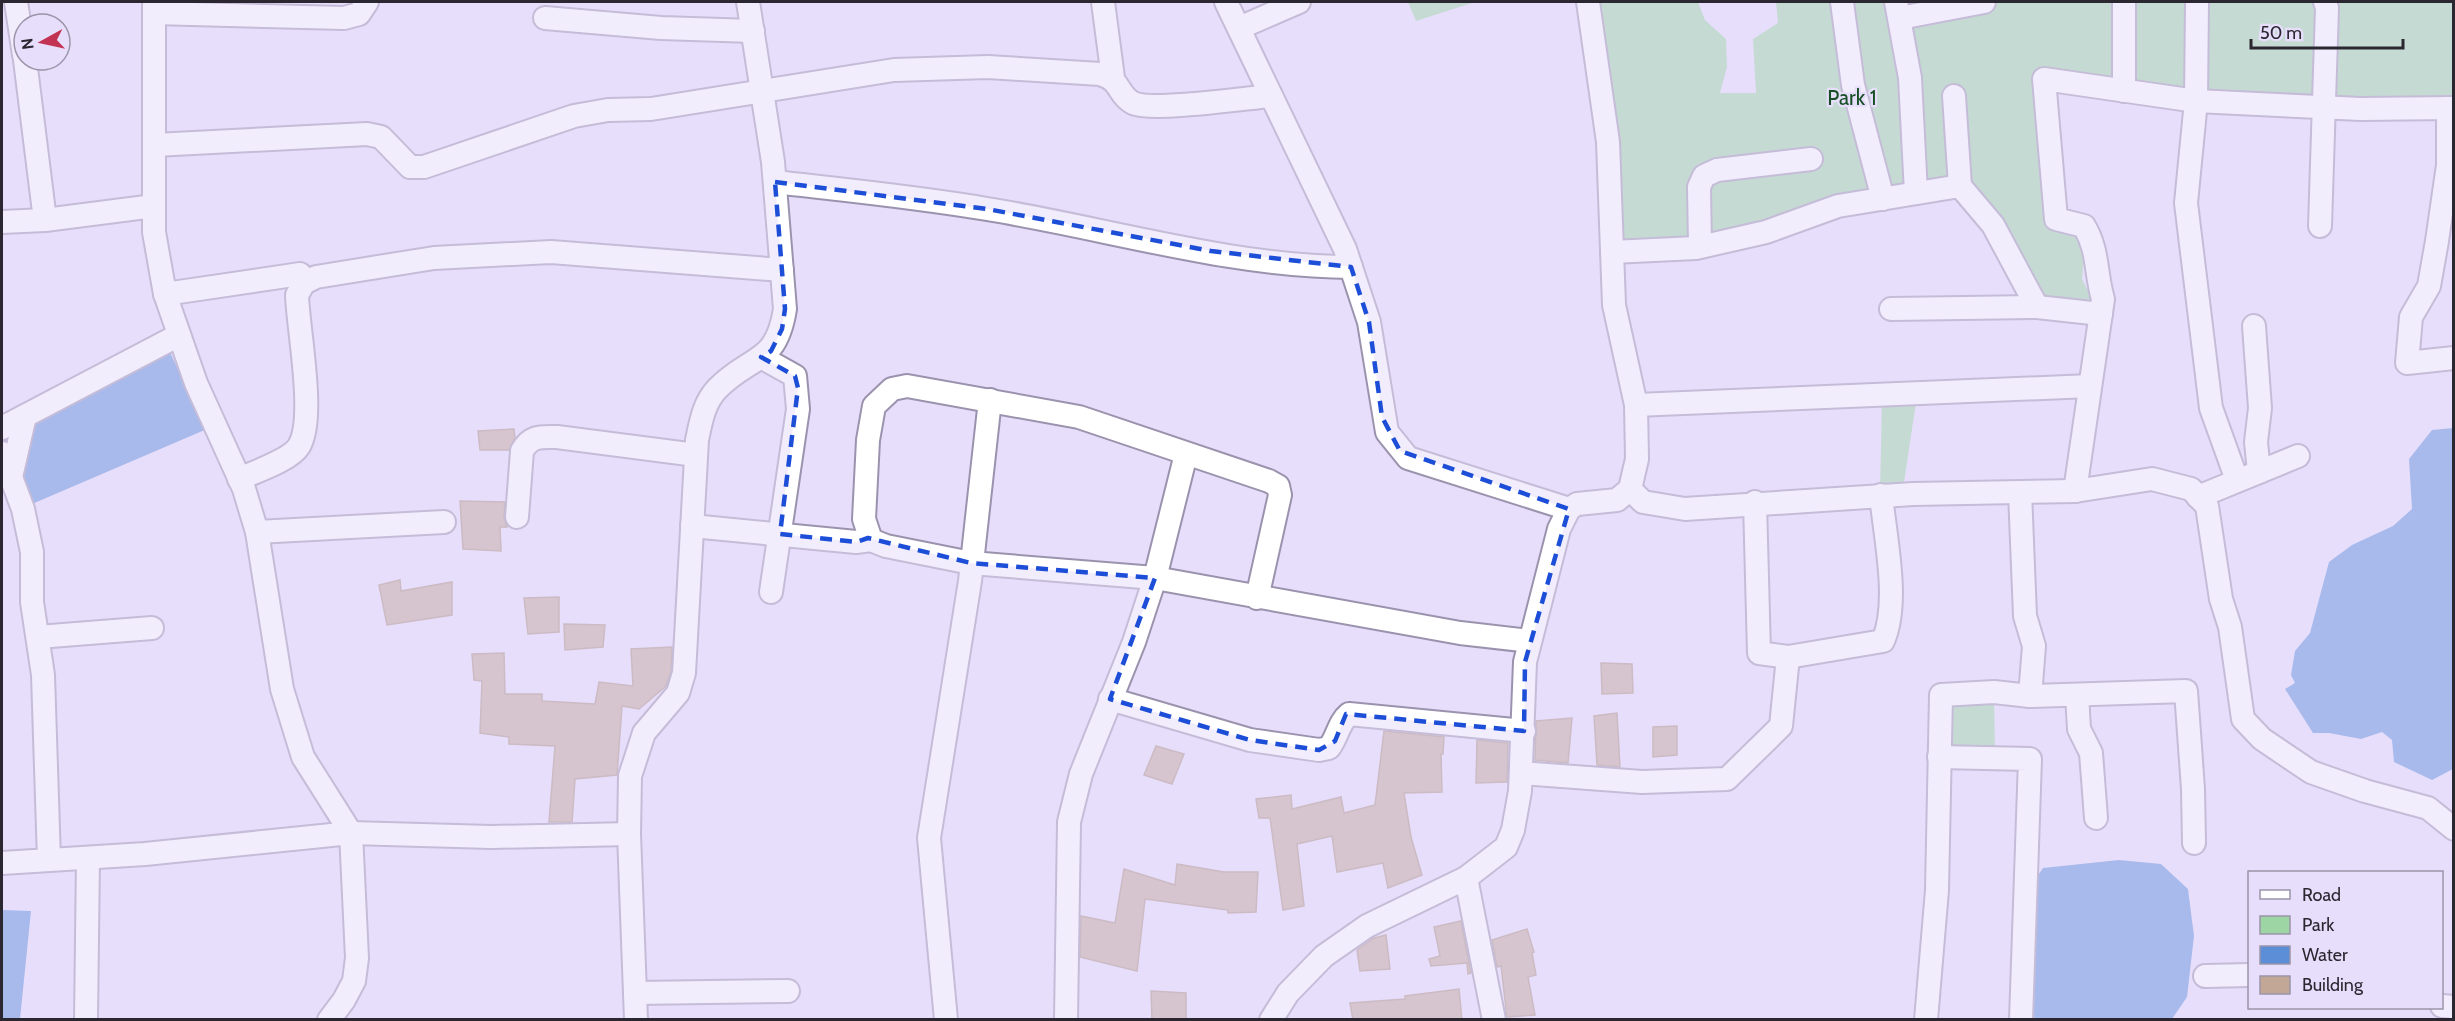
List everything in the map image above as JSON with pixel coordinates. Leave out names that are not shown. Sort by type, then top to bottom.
[{"type":"street","points":[[329,1020],[344,1000],[354,981],[357,958],[351,834],[303,757],[282,689],[257,532],[239,479],[196,383],[165,294],[154,232],[154,7],[344,18],[359,14],[367,2]]},
{"type":"street","points":[[636,1020],[629,834],[630,776],[634,757],[644,733],[678,693],[684,673],[697,440],[705,406],[717,389],[771,351],[782,329],[785,309],[775,182],[748,2]]},
{"type":"street","points":[[1102,2],[1113,78],[1124,95],[1141,105],[1200,104],[1271,96]]},
{"type":"street","points":[[1226,2],[1351,267],[1369,322],[1384,425],[1387,432],[1400,451],[1408,458],[1514,489],[1569,509]]},
{"type":"street","points":[[1239,28],[1299,2]]},
{"type":"street","points":[[1271,1020],[1288,993],[1324,956],[1367,926],[1467,878],[1506,847],[1513,830],[1521,773],[1525,662],[1559,529],[1569,509],[1577,504],[1617,500],[1630,489],[1637,459],[1636,405],[1614,305],[1608,142],[1588,2]]},
{"type":"street","points":[[1842,2],[1853,85],[1883,199]]},
{"type":"street","points":[[1916,193],[1910,78],[1898,10],[1984,2]]},
{"type":"street","points":[[2124,2],[2124,91]]},
{"type":"street","points":[[2197,2],[2196,101],[2186,203],[2196,304],[2211,408],[2237,480]]},
{"type":"street","points":[[2320,226],[2327,8],[2325,2]]},
{"type":"street","points":[[545,18],[661,28],[753,31]]},
{"type":"street","points":[[155,145],[367,134],[381,137],[410,167],[424,166],[574,116],[608,110],[651,109],[894,70],[987,68],[1100,74],[1113,78]]},
{"type":"street","points":[[26,72],[45,220]]},
{"type":"street","points":[[2075,491],[2103,299],[2097,280],[2094,243],[2084,226],[2056,219],[2044,79],[2196,101],[2323,107],[2451,108],[2448,165],[2437,241],[2428,286],[2411,317],[2407,363],[2454,358]]},
{"type":"street","points":[[1954,96],[1960,186],[1993,225],[2037,307]]},
{"type":"street","points":[[1701,246],[1699,187],[1704,176],[1717,170],[1811,159]]},
{"type":"street","points":[[775,182],[987,209],[1232,254],[1327,267],[1351,267]]},
{"type":"street","points":[[1612,252],[1701,246],[1766,232],[1838,206],[1960,186]]},
{"type":"street","points":[[2,222],[45,220],[154,206]]},
{"type":"street","points":[[239,479],[285,458],[300,446],[306,407],[297,295],[303,283],[316,277],[434,258],[551,252],[782,270]]},
{"type":"street","points":[[165,294],[300,274]]},
{"type":"street","points":[[1891,309],[2037,307],[2101,314]]},
{"type":"street","points":[[2254,326],[2260,408],[2256,442],[2259,472]]},
{"type":"street","points":[[2,428],[179,335]]},
{"type":"street","points":[[761,357],[795,376],[798,388],[798,409],[771,592]]},
{"type":"street","points":[[1257,598],[1273,536],[1280,495],[1278,486],[1079,417],[908,386],[892,389],[874,406],[866,465],[864,519],[866,532],[872,540],[886,546],[971,563],[1155,578],[1257,598],[1460,633],[1530,641]]},
{"type":"street","points":[[1636,405],[2090,386]]},
{"type":"street","points":[[946,1020],[929,838],[971,563],[990,400]]},
{"type":"street","points":[[11,477],[25,416]]},
{"type":"street","points":[[517,517],[522,451],[527,441],[536,437],[557,437],[696,455]]},
{"type":"street","points":[[2,453],[28,525],[32,552],[32,602],[43,675],[49,860]]},
{"type":"street","points":[[1066,1020],[1069,822],[1081,774],[1134,642],[1155,578],[1186,454]]},
{"type":"street","points":[[2198,497],[2298,456]]},
{"type":"street","points":[[1630,489],[1643,502],[1685,509],[1755,502],[1881,495],[2075,491],[2152,478],[2191,489],[2207,506],[2221,599],[2230,627],[2243,719],[2262,739],[2311,772],[2365,791],[2428,808],[2454,829]]},
{"type":"street","points":[[2020,492],[2025,616],[2034,646],[2030,696]]},
{"type":"street","points":[[1755,502],[1759,652],[1788,657],[1883,641],[1889,627],[1891,602],[1881,495]]},
{"type":"street","points":[[257,532],[444,522]]},
{"type":"street","points":[[692,526],[856,542],[872,540]]},
{"type":"street","points":[[38,637],[152,628]]},
{"type":"street","points":[[1521,773],[1642,782],[1727,779],[1781,726],[1788,657]]},
{"type":"street","points":[[1926,1020],[1937,890],[1941,695],[1994,692],[2030,696],[2186,691],[2193,789],[2194,843]]},
{"type":"street","points":[[2077,694],[2079,729],[2091,753],[2096,818]]},
{"type":"street","points":[[1110,699],[1250,740],[1319,750],[1329,748],[1335,741],[1344,718],[1349,714],[1524,731]]},
{"type":"street","points":[[1939,757],[2030,759],[2021,1020]]},
{"type":"street","points":[[2,863],[88,858],[351,834],[491,837],[629,834]]},
{"type":"street","points":[[86,1020],[88,858]]},
{"type":"street","points":[[1467,878],[1494,1020]]},
{"type":"street","points":[[2205,976],[2248,975]]},
{"type":"street","points":[[635,993],[788,992]]},
{"type":"highlighted area","points":[[775,182],[987,209],[1211,251],[1351,267],[1369,322],[1382,417],[1400,451],[1569,509],[1525,662],[1524,731],[1346,714],[1335,741],[1319,750],[1250,740],[1110,699],[1155,578],[971,563],[868,538],[856,542],[780,534],[798,388],[795,376],[761,357],[771,351],[782,329],[785,309]]},
{"type":"green space","points":[[1408,2],[1475,2],[1416,21]]},
{"type":"green space","name":"Park 1","points":[[1597,2],[1698,2],[1705,20],[1726,39],[1727,67],[1720,93],[1756,93],[1753,39],[1778,23],[1776,2],[2453,2],[2453,101],[2181,94],[2038,72],[2045,223],[2080,233],[2085,249],[2082,279],[2095,305],[2042,299],[1978,194],[1764,223],[1681,242],[1622,244]]},
{"type":"green space","points":[[1917,396],[1903,489],[1880,489],[1882,398]]},
{"type":"green space","points":[[1994,692],[1995,754],[1939,757],[1941,695]]},
{"type":"water","points":[[162,336],[207,429],[32,504],[2,438]]},
{"type":"water","points":[[2453,428],[2453,769],[2432,780],[2394,762],[2392,740],[2382,732],[2361,739],[2329,733],[2313,733],[2285,689],[2295,683],[2291,675],[2295,651],[2310,633],[2329,562],[2352,545],[2393,526],[2412,509],[2409,459],[2432,430]]},
{"type":"water","points":[[2119,860],[2161,864],[2188,889],[2194,936],[2187,997],[2172,1019],[2042,1019],[2031,1017],[2032,884],[2043,868]]},
{"type":"water","points":[[2,910],[31,911],[20,1019],[2,1019]]},
{"type":"building","points":[[514,429],[515,438],[509,450],[480,450],[478,431]]},
{"type":"building","points":[[460,501],[505,502],[504,517],[507,527],[500,527],[501,551],[463,549]]},
{"type":"building","points":[[400,580],[401,591],[452,582],[452,615],[387,625],[379,585]]},
{"type":"building","points":[[559,597],[559,632],[528,634],[524,598]]},
{"type":"building","points":[[564,624],[605,625],[603,647],[565,650]]},
{"type":"building","points":[[672,647],[671,671],[666,686],[639,709],[622,706],[617,775],[575,779],[572,822],[549,822],[555,746],[509,744],[509,737],[480,733],[482,681],[474,680],[472,654],[504,653],[505,694],[542,694],[542,701],[595,704],[599,682],[633,686],[631,649]]},
{"type":"building","points":[[1601,663],[1632,664],[1633,693],[1602,694]]},
{"type":"building","points":[[1617,713],[1620,767],[1597,765],[1594,716]]},
{"type":"building","points":[[1572,718],[1568,763],[1535,760],[1536,721]]},
{"type":"building","points":[[1677,726],[1677,755],[1653,757],[1653,727]]},
{"type":"building","points":[[1384,731],[1444,737],[1443,754],[1441,754],[1442,792],[1404,793],[1411,837],[1422,875],[1388,888],[1383,863],[1337,872],[1332,836],[1297,844],[1304,906],[1283,910],[1270,818],[1259,818],[1256,799],[1291,795],[1292,809],[1341,797],[1344,813],[1375,805]]},
{"type":"building","points":[[1477,740],[1508,743],[1507,782],[1476,783]]},
{"type":"building","points":[[1156,746],[1184,754],[1172,784],[1144,775]]},
{"type":"building","points":[[1177,864],[1224,872],[1258,872],[1256,912],[1228,913],[1228,910],[1145,899],[1137,971],[1080,957],[1081,916],[1115,923],[1124,869],[1175,885]]},
{"type":"building","points":[[1461,921],[1471,973],[1468,974],[1467,963],[1431,966],[1429,959],[1440,956],[1434,927]]},
{"type":"building","points":[[1527,929],[1534,952],[1532,953],[1536,975],[1528,977],[1535,1015],[1507,1017],[1501,966],[1497,967],[1492,940]]},
{"type":"building","points":[[1386,935],[1390,969],[1360,971],[1357,950],[1374,938]]},
{"type":"building","points":[[1459,989],[1462,1020],[1353,1020],[1350,1003],[1405,999],[1405,996]]},
{"type":"building","points":[[1151,991],[1186,993],[1186,1020],[1152,1020]]}]
